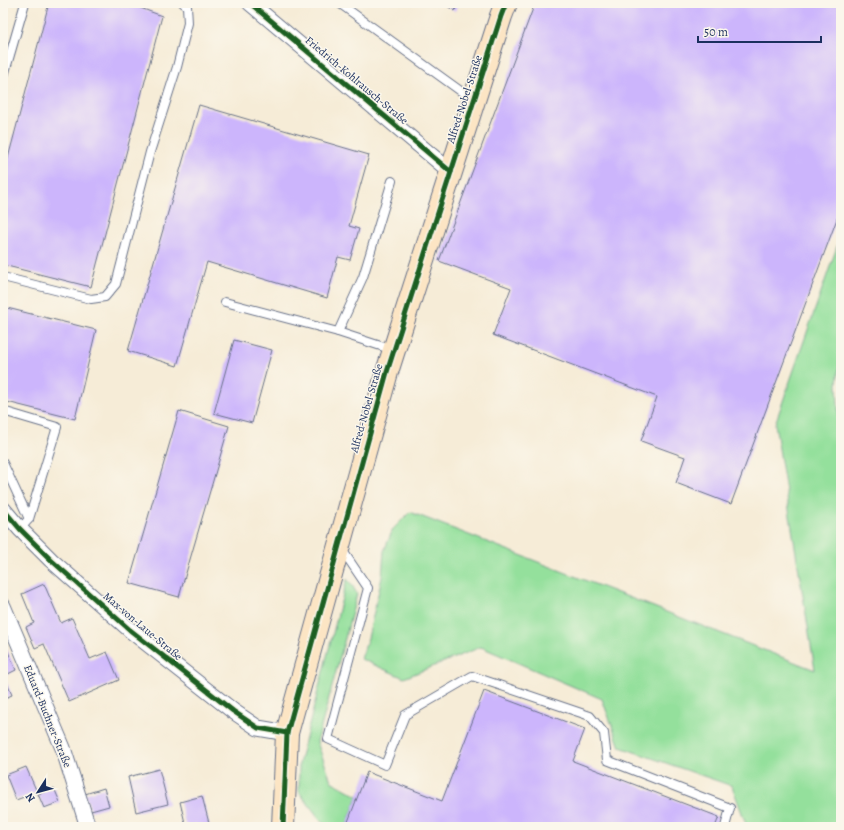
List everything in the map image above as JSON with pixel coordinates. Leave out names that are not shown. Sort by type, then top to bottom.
[{"type":"street","name":"Friedrich-Kohlrausch-Straße","points":[[250,3],[451,172]]},
{"type":"street","name":"Alfred-Nobel-Straße","points":[[283,827],[287,733],[394,350],[506,3]]},
{"type":"street","name":"Max-von-Laue-Straße","points":[[4,513],[24,524],[51,560],[130,630],[233,711],[258,728],[287,733]]},
{"type":"street","name":"Eduard-Buchner-Straße","points":[[3,606],[63,748],[88,827]]},
{"type":"lane","points":[[3,79],[25,3]]},
{"type":"lane","points":[[3,277],[91,299],[105,297],[116,284],[150,152],[188,23],[187,6],[183,3]]},
{"type":"lane","points":[[339,3],[474,100]]},
{"type":"lane","points":[[338,332],[363,277],[392,181]]},
{"type":"lane","points":[[225,302],[338,332],[394,350]]},
{"type":"lane","points":[[3,411],[57,427],[24,524]]},
{"type":"lane","points":[[3,463],[24,524]]},
{"type":"lane","points":[[339,544],[368,588],[328,739],[385,765],[405,715],[472,676],[590,716],[604,733],[607,760],[730,808],[725,827]]},
{"type":"green space","points":[[841,235],[841,346],[837,385],[841,465],[841,827],[747,827],[732,786],[620,747],[602,699],[481,647],[404,678],[361,659],[368,638],[382,577],[384,551],[393,529],[410,512],[815,670],[775,424]]},
{"type":"green space","points":[[347,579],[357,594],[317,742],[331,781],[358,796],[346,827],[326,827],[299,792],[299,764]]},
{"type":"building","points":[[49,3],[127,3],[162,16],[91,287],[3,265],[3,177]]},
{"type":"building","points":[[442,3],[458,3],[455,11]]},
{"type":"building","points":[[535,3],[841,3],[841,208],[731,504],[676,483],[685,457],[641,441],[657,397],[493,335],[511,288],[439,261]]},
{"type":"building","points":[[199,105],[369,155],[349,226],[359,229],[350,260],[338,257],[327,298],[207,262],[177,366],[128,351]]},
{"type":"building","points":[[3,307],[96,330],[75,419],[3,401]]},
{"type":"building","points":[[234,340],[272,350],[252,423],[214,413]]},
{"type":"building","points":[[179,411],[229,426],[179,597],[129,583]]},
{"type":"building","points":[[44,584],[61,623],[72,618],[90,659],[107,652],[119,680],[69,702],[44,644],[35,648],[26,627],[34,623],[22,594]]},
{"type":"building","points":[[5,645],[16,670],[4,676],[12,695],[3,699],[3,646]]},
{"type":"building","points":[[484,691],[585,729],[573,761],[719,817],[715,827],[346,827],[367,772],[442,801]]},
{"type":"building","points":[[26,767],[37,792],[16,800],[6,775]]},
{"type":"building","points":[[159,769],[168,804],[136,812],[128,777]]},
{"type":"building","points":[[54,788],[60,802],[44,808],[38,794]]},
{"type":"building","points":[[104,788],[109,806],[91,811],[85,794]]},
{"type":"building","points":[[202,796],[210,827],[186,827],[180,802]]},
{"type":"cycle path","points":[[250,3],[451,172]]},
{"type":"cycle path","points":[[283,827],[287,733],[387,372],[506,3]]},
{"type":"cycle path","points":[[3,509],[20,529],[51,560],[130,630],[233,711],[258,728],[287,733]]}]
